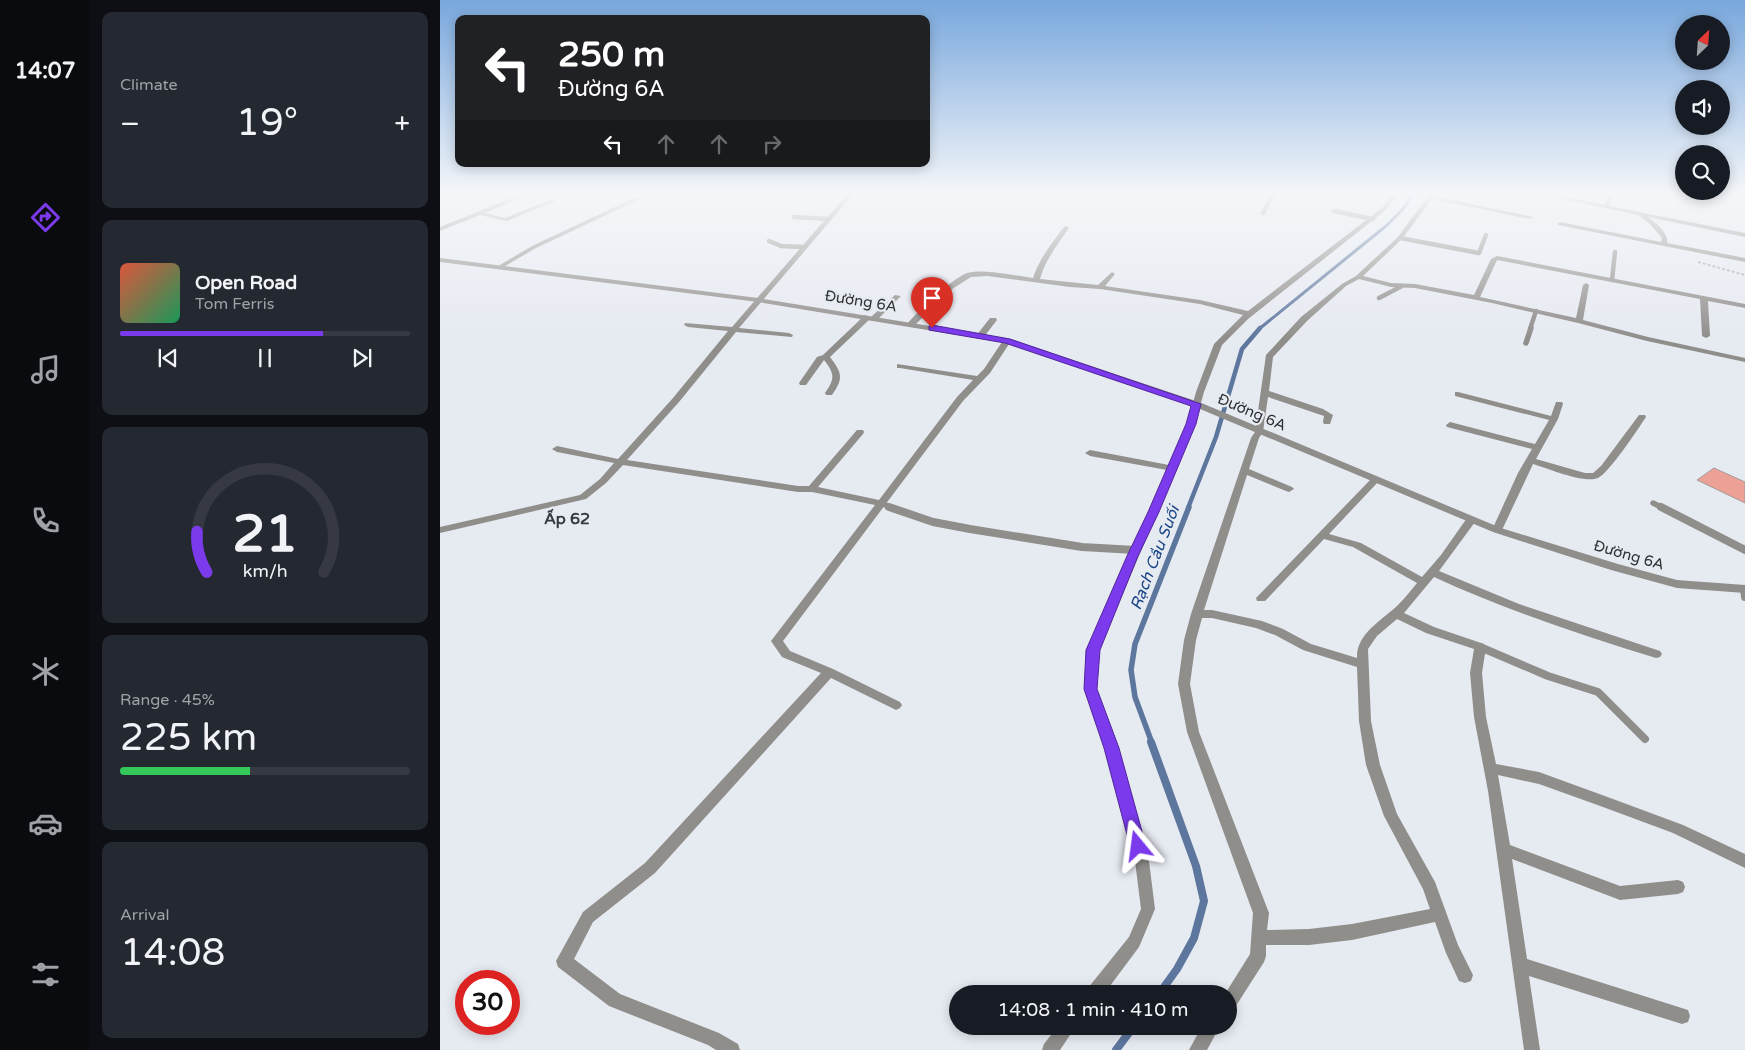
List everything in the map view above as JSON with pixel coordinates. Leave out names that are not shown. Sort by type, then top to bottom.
[{"type":"street","points":[[498,268],[549,241]]},
{"type":"street","points":[[440,530],[583,497],[603,481],[622,461],[810,241]]},
{"type":"street","points":[[1036,280],[1039,270],[1056,241]]},
{"type":"street","points":[[1101,985],[1134,942],[1148,909],[1142,861],[1111,748],[1090,689],[1093,650],[1199,406],[1218,344],[1250,314],[1342,241]]},
{"type":"street","points":[[1237,988],[1258,956],[1261,913],[1193,732],[1184,684],[1190,640],[1255,438],[1265,393],[1269,357],[1304,319],[1344,285],[1358,277],[1397,241]]},
{"type":"street","points":[[1648,241],[1745,260]]},
{"type":"street","points":[[1476,298],[1496,258],[1745,306]]},
{"type":"street","name":"Đường 6A","points":[[440,260],[758,300],[871,317],[1007,341],[1199,406],[1497,530],[1615,567],[1677,584],[1745,592]]},
{"type":"street","points":[[910,324],[946,290],[969,275],[986,274],[1100,287],[1200,302],[1250,314]]},
{"type":"street","points":[[1100,287],[1112,274]]},
{"type":"street","points":[[1358,277],[1476,298],[1579,321],[1647,339],[1745,360]]},
{"type":"street","points":[[1579,321],[1586,285]]},
{"type":"street","points":[[803,383],[820,359],[826,357],[897,296]]},
{"type":"street","points":[[1704,299],[1706,336]]},
{"type":"street","points":[[980,336],[993,320]]},
{"type":"street","points":[[688,326],[789,335]]},
{"type":"street","points":[[896,705],[786,654],[777,641],[960,399],[994,362],[1007,341]]},
{"type":"street","points":[[826,357],[836,370],[836,383],[829,393]]},
{"type":"street","points":[[900,366],[979,379]]},
{"type":"street","points":[[1265,393],[1329,415],[1327,422]]},
{"type":"street","points":[[1458,394],[1554,419]]},
{"type":"street","points":[[1497,530],[1523,473],[1554,419],[1558,404]]},
{"type":"street","points":[[1531,460],[1584,476],[1595,476],[1604,468],[1642,417]]},
{"type":"street","points":[[1450,425],[1538,448]]},
{"type":"street","points":[[812,489],[860,432]]},
{"type":"street","points":[[557,449],[700,475],[812,489],[881,503]]},
{"type":"street","points":[[1090,453],[1172,468]]},
{"type":"street","points":[[1245,471],[1288,489]]},
{"type":"street","points":[[1261,598],[1375,480]]},
{"type":"street","points":[[1465,975],[1451,948],[1430,887],[1391,816],[1373,765],[1365,721],[1362,648],[1373,633],[1395,613],[1428,577],[1471,520]]},
{"type":"street","points":[[1322,535],[1357,546],[1428,577],[1468,589],[1552,622],[1656,654]]},
{"type":"street","points":[[1395,613],[1430,630],[1480,647],[1476,674],[1480,717],[1504,849],[1532,1050]]},
{"type":"street","points":[[1197,614],[1212,614],[1258,624],[1279,632],[1308,647],[1362,664]]},
{"type":"street","points":[[732,1050],[713,1039],[615,1000],[564,961],[588,917],[650,868],[828,672]]},
{"type":"street","points":[[1490,768],[1539,778],[1608,803],[1678,829],[1745,861]]},
{"type":"street","points":[[1504,849],[1620,893],[1678,888]]},
{"type":"street","points":[[1259,938],[1309,937],[1352,932],[1439,914]]},
{"type":"street","points":[[1520,965],[1682,1016]]},
{"type":"street","points":[[1050,1050],[1061,1035]]},
{"type":"street","points":[[1197,1050],[1206,1035]]},
{"type":"lane","points":[[769,241],[781,246],[804,248]]},
{"type":"lane","points":[[1416,241],[1479,253],[1484,241]]},
{"type":"lane","points":[[1612,280],[1616,252]]},
{"type":"lane","points":[[1379,298],[1402,286]]},
{"type":"lane","points":[[1526,343],[1536,311]]},
{"type":"lane","points":[[881,503],[893,510],[975,530],[1048,540],[1082,547],[1113,547],[1135,550]]},
{"type":"lane","points":[[1653,503],[1745,550]]},
{"type":"lane","points":[[1480,647],[1548,676],[1598,692],[1644,739]]},
{"type":"building","points":[[1714,468],[1745,482],[1745,503],[1697,480]]},
{"type":"waterway","name":"Rạch Cầu Suối","points":[[1259,329],[1368,241]]},
{"type":"waterway","name":"Rạch Cầu Suối","points":[[1188,508],[1216,437],[1242,349],[1259,329]]},
{"type":"waterway","name":"Rạch Cầu Suối","points":[[1152,743],[1135,697],[1131,670],[1135,644],[1189,507]]},
{"type":"waterway","name":"Rạch Cầu Suối","points":[[1151,742],[1196,866],[1204,901],[1194,938],[1177,969],[1165,985]]},
{"type":"waterway","name":"Rạch Cầu Suối","points":[[1116,1050],[1127,1035]]},
{"type":"district","name":"Ấp 62","points":[[567,519]]},
{"type":"route","points":[[932,328],[1007,341],[1196,404],[1191,424],[1154,512],[1132,556],[1093,650],[1090,689],[1111,748],[1138,846]]}]
